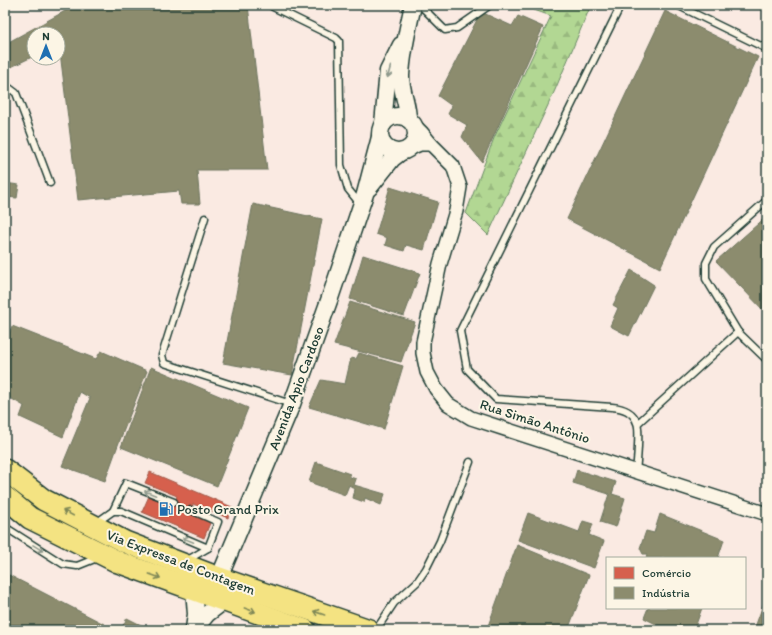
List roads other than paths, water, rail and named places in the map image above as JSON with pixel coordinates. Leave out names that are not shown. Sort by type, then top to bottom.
[{"type":"highway","name":"Via Expressa de Contagem","points":[[5,470],[44,500],[125,542],[219,578],[369,630]]},
{"type":"highway","name":"Via Expressa de Contagem","points":[[5,497],[30,518],[118,562],[305,630]]},
{"type":"street","name":"Avenida Apio Cardoso","points":[[410,122],[401,77],[405,37],[414,5]]},
{"type":"street","name":"Avenida Apio Cardoso","points":[[219,578],[292,404],[331,295],[363,200],[382,131],[388,71],[405,37]]},
{"type":"street","points":[[404,150],[413,144],[416,131],[410,122],[402,117],[388,119],[382,131],[383,144],[388,149],[394,152],[404,150],[420,144],[431,144]]},
{"type":"street","name":"Rua Simão Antônio","points":[[410,122],[453,166],[460,187],[456,212],[440,264],[422,342],[427,372],[436,389],[448,404],[471,418],[767,514]]},
{"type":"street","name":"Avenida Apio Cardoso","points":[[363,200],[392,159],[404,150]]},
{"type":"street","points":[[194,590],[196,614],[194,630]]},
{"type":"street","points":[[194,630],[208,614],[224,601]]},
{"type":"lane","points":[[420,5],[445,30],[457,28],[490,5]]},
{"type":"lane","points":[[621,5],[460,331],[467,369],[496,399],[621,408],[629,411],[638,423],[636,471]]},
{"type":"lane","points":[[677,5],[767,49]]},
{"type":"lane","points":[[272,7],[336,38],[339,41],[341,165],[348,189],[363,200]]},
{"type":"lane","points":[[5,87],[16,92],[50,183]]},
{"type":"lane","points":[[767,200],[714,247],[706,263],[706,279],[738,332],[767,360]]},
{"type":"lane","points":[[205,218],[162,355],[164,363],[292,404]]},
{"type":"lane","points":[[638,423],[738,332]]},
{"type":"lane","points":[[376,630],[394,603],[417,582],[426,570],[440,541],[470,462]]},
{"type":"lane","points":[[92,525],[113,511],[126,483],[174,502]]},
{"type":"lane","points":[[181,564],[208,548],[218,522],[191,510]]},
{"type":"lane","points":[[113,511],[121,511],[208,548]]},
{"type":"lane","points":[[5,527],[63,564],[77,566],[104,555]]},
{"type":"place","name":"Posto Grand Prix","points":[[166,509]]}]
